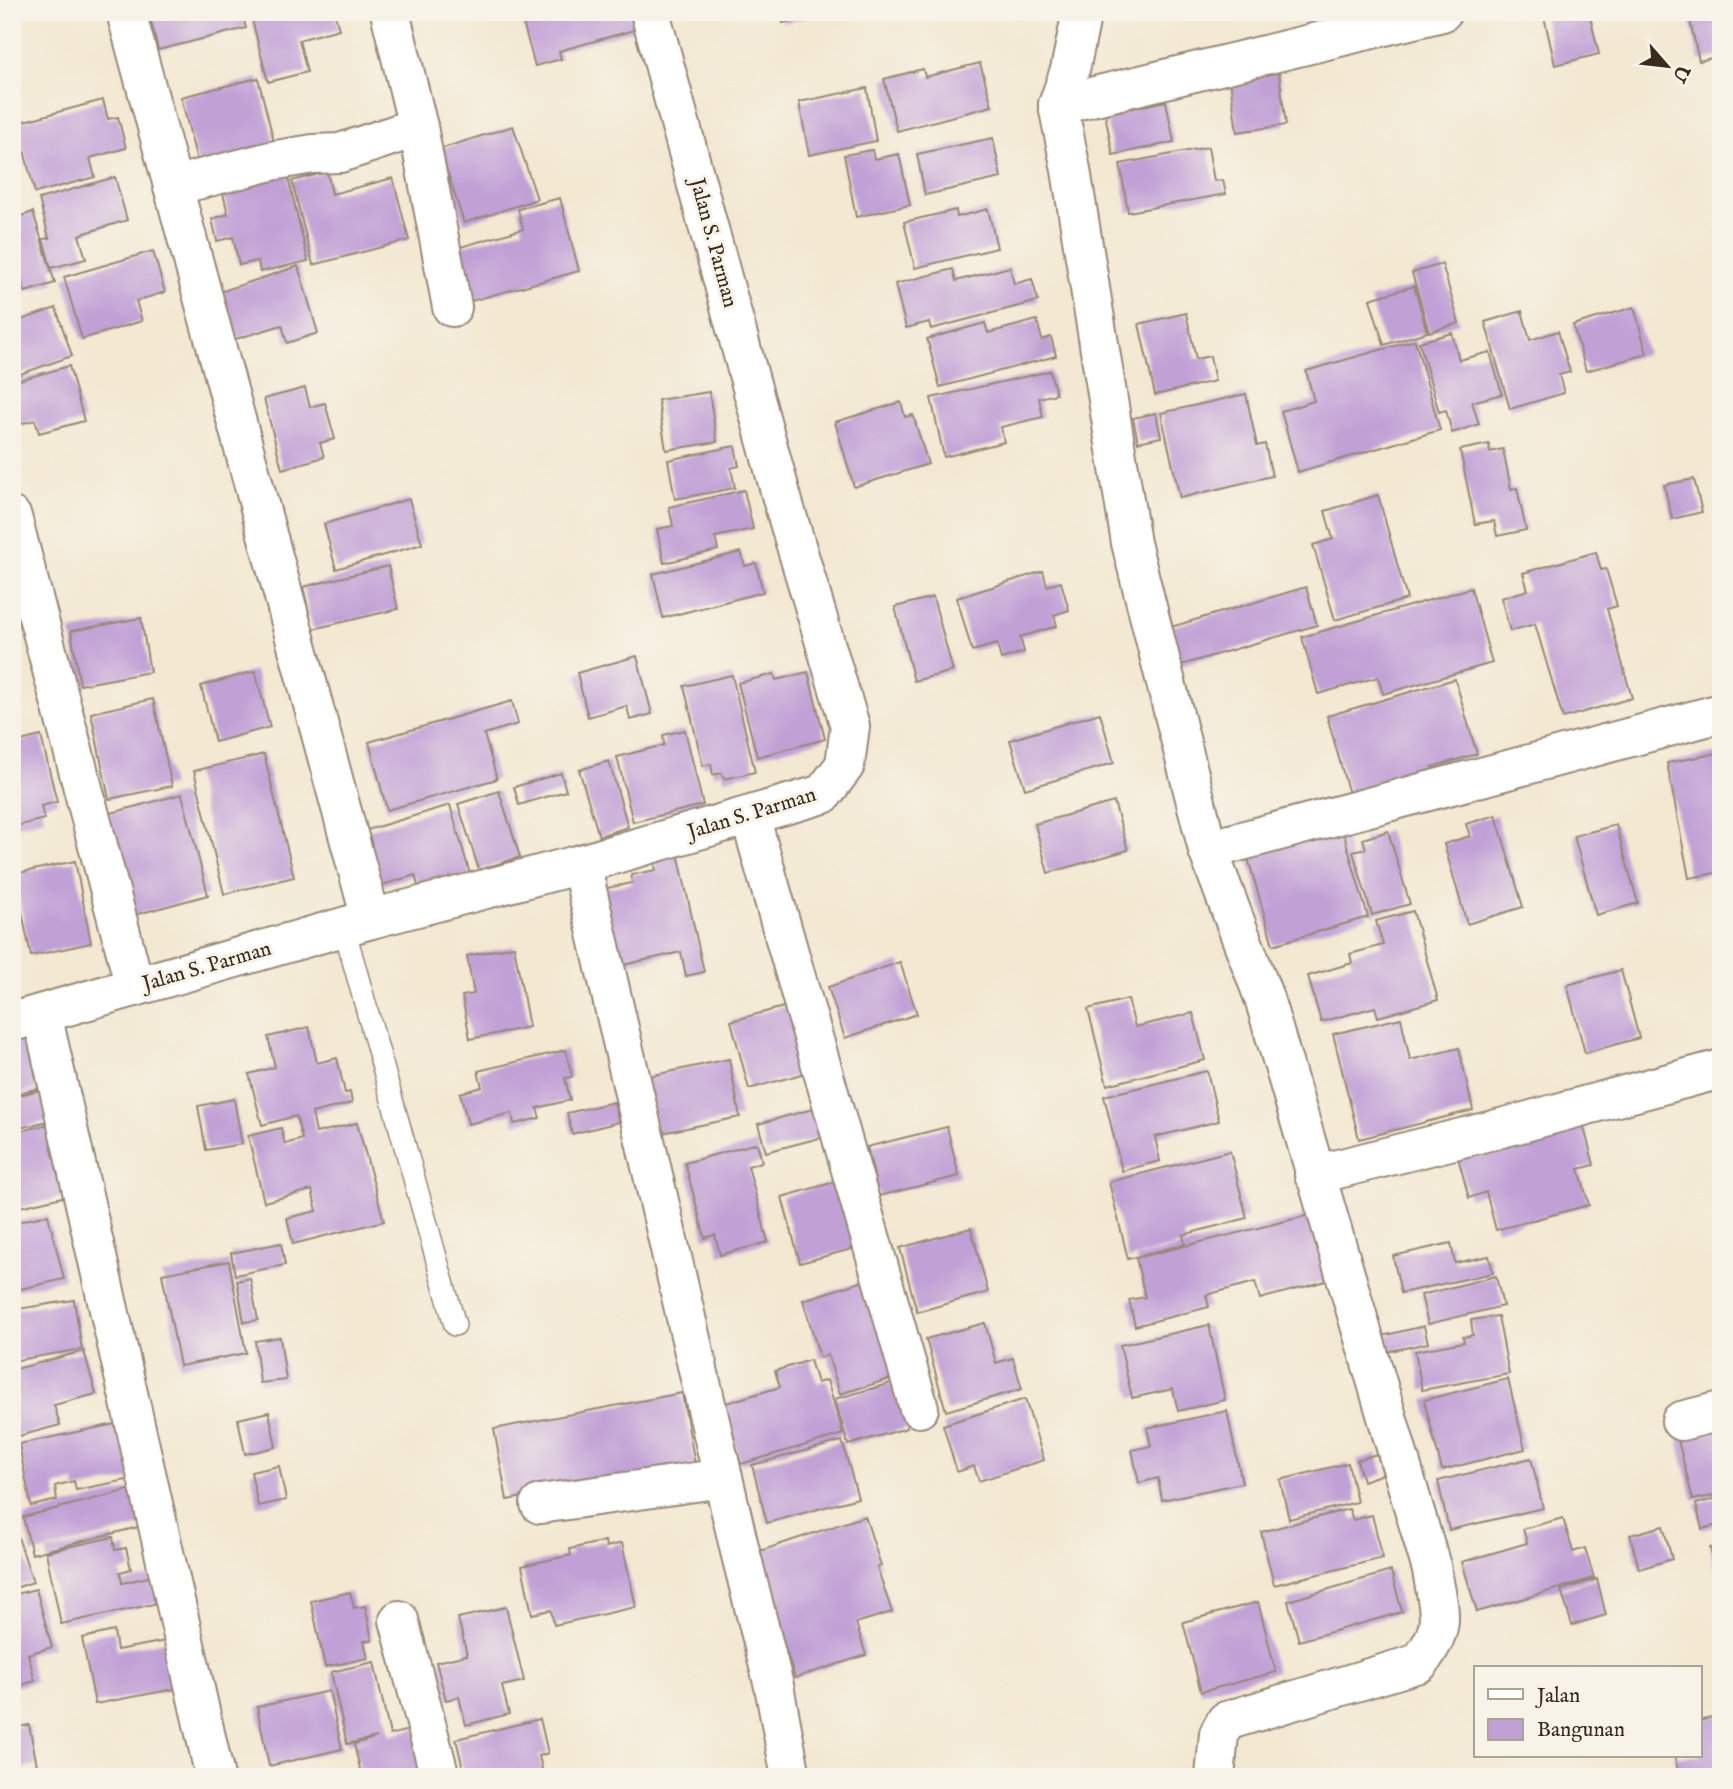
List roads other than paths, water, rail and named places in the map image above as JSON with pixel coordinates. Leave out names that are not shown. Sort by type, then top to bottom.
[{"type":"street","points":[[126,12],[173,187],[357,924]]},
{"type":"street","points":[[390,12],[418,127],[452,307]]},
{"type":"street","name":"Jalan S. Parman","points":[[27,1018],[823,794],[845,765],[850,726],[783,502],[650,12]]},
{"type":"street","points":[[1082,12],[1070,70],[1058,105],[1071,170],[1131,543],[1208,850],[1264,998],[1432,1570],[1441,1622],[1434,1643],[1419,1663],[1226,1721],[1219,1734],[1215,1777]]},
{"type":"street","points":[[1058,105],[1442,12]]},
{"type":"street","points":[[173,187],[271,161],[313,154],[340,153],[418,127]]},
{"type":"street","points":[[12,517],[135,988]]},
{"type":"street","points":[[1208,850],[1721,713]]},
{"type":"street","points":[[750,816],[919,1408]]},
{"type":"street","points":[[581,864],[723,1478],[774,1686],[791,1777]]},
{"type":"street","points":[[27,1018],[215,1777]]},
{"type":"street","points":[[1314,1175],[1721,1069]]},
{"type":"street","points":[[1681,1421],[1721,1411]]},
{"type":"street","points":[[540,1504],[723,1478]]},
{"type":"street","points":[[399,1620],[440,1777]]},
{"type":"lane","points":[[357,924],[455,1325]]}]
